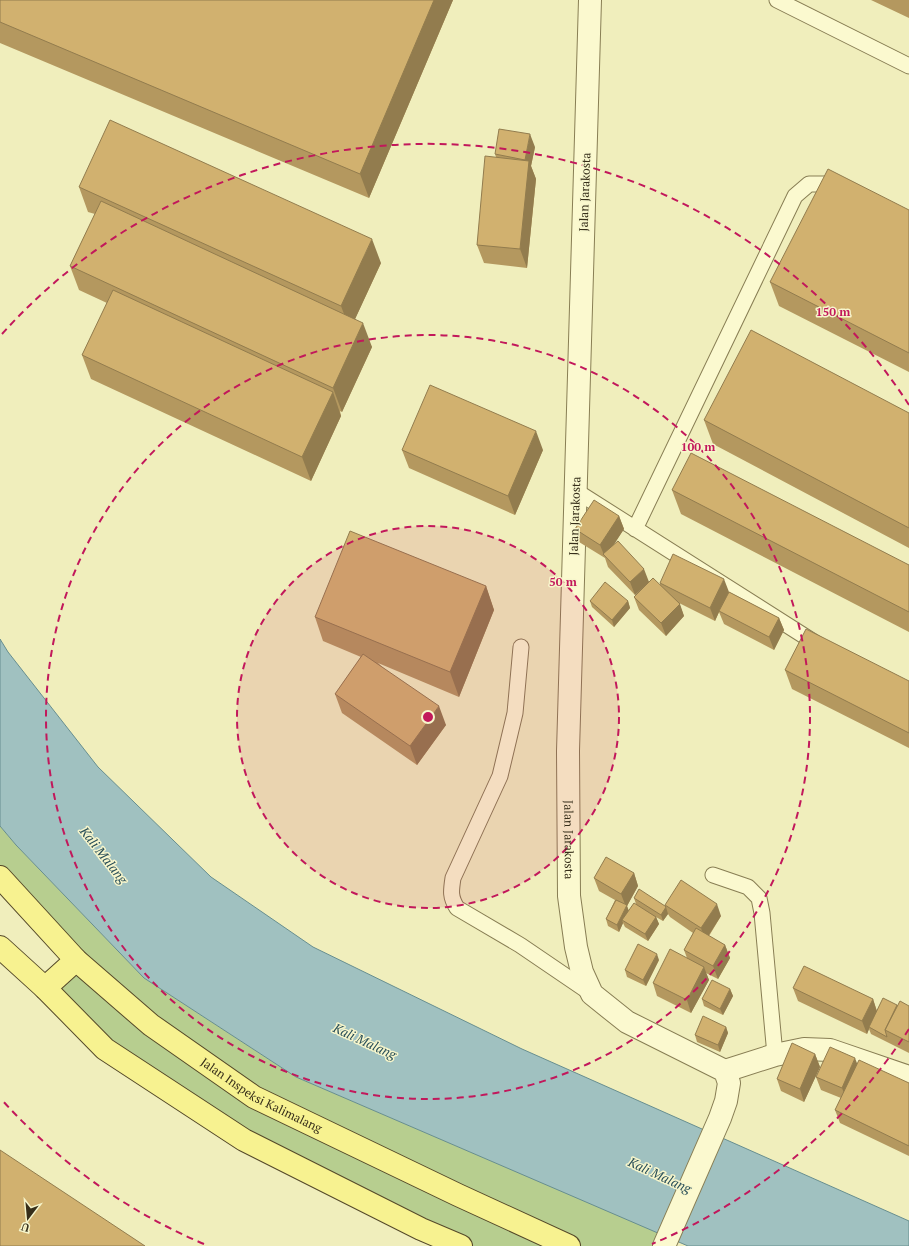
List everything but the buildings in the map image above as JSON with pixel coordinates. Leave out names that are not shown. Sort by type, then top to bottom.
[{"type":"main road","name":"Jalan Inspeksi Kalimalang","points":[[0,877],[76,960],[151,1025],[254,1097],[458,1195],[569,1246]]},
{"type":"main road","points":[[0,947],[45,988],[105,1049],[244,1140],[421,1229],[462,1246]]},
{"type":"main road","points":[[45,988],[76,960]]},
{"type":"street","name":"Jalan Jarakosta","points":[[590,0],[568,751],[570,896],[576,947],[582,972],[592,994],[626,1022],[725,1071]]},
{"type":"street","points":[[664,1246],[726,1101],[729,1083],[725,1071],[775,1055],[804,1049],[830,1050],[909,1077]]},
{"type":"lane","points":[[777,0],[909,66]]},
{"type":"lane","points":[[635,529],[795,196],[809,184],[828,184],[849,194]]},
{"type":"lane","points":[[576,491],[811,642],[832,653]]},
{"type":"lane","points":[[521,647],[515,713],[500,776],[453,878],[451,890],[452,900],[457,908],[520,945],[592,994]]},
{"type":"lane","points":[[713,875],[748,887],[759,898],[762,913],[775,1055]]},
{"type":"green space","points":[[0,826],[16,845],[144,978],[296,1077],[664,1235],[660,1246],[461,1246],[174,1093],[45,988],[76,960],[0,877]]},
{"type":"water","name":"Kali Malang","points":[[0,639],[8,652],[98,767],[211,877],[313,947],[522,1049],[909,1221],[909,1246],[688,1246],[296,1077],[144,978],[16,845],[0,826]]}]
